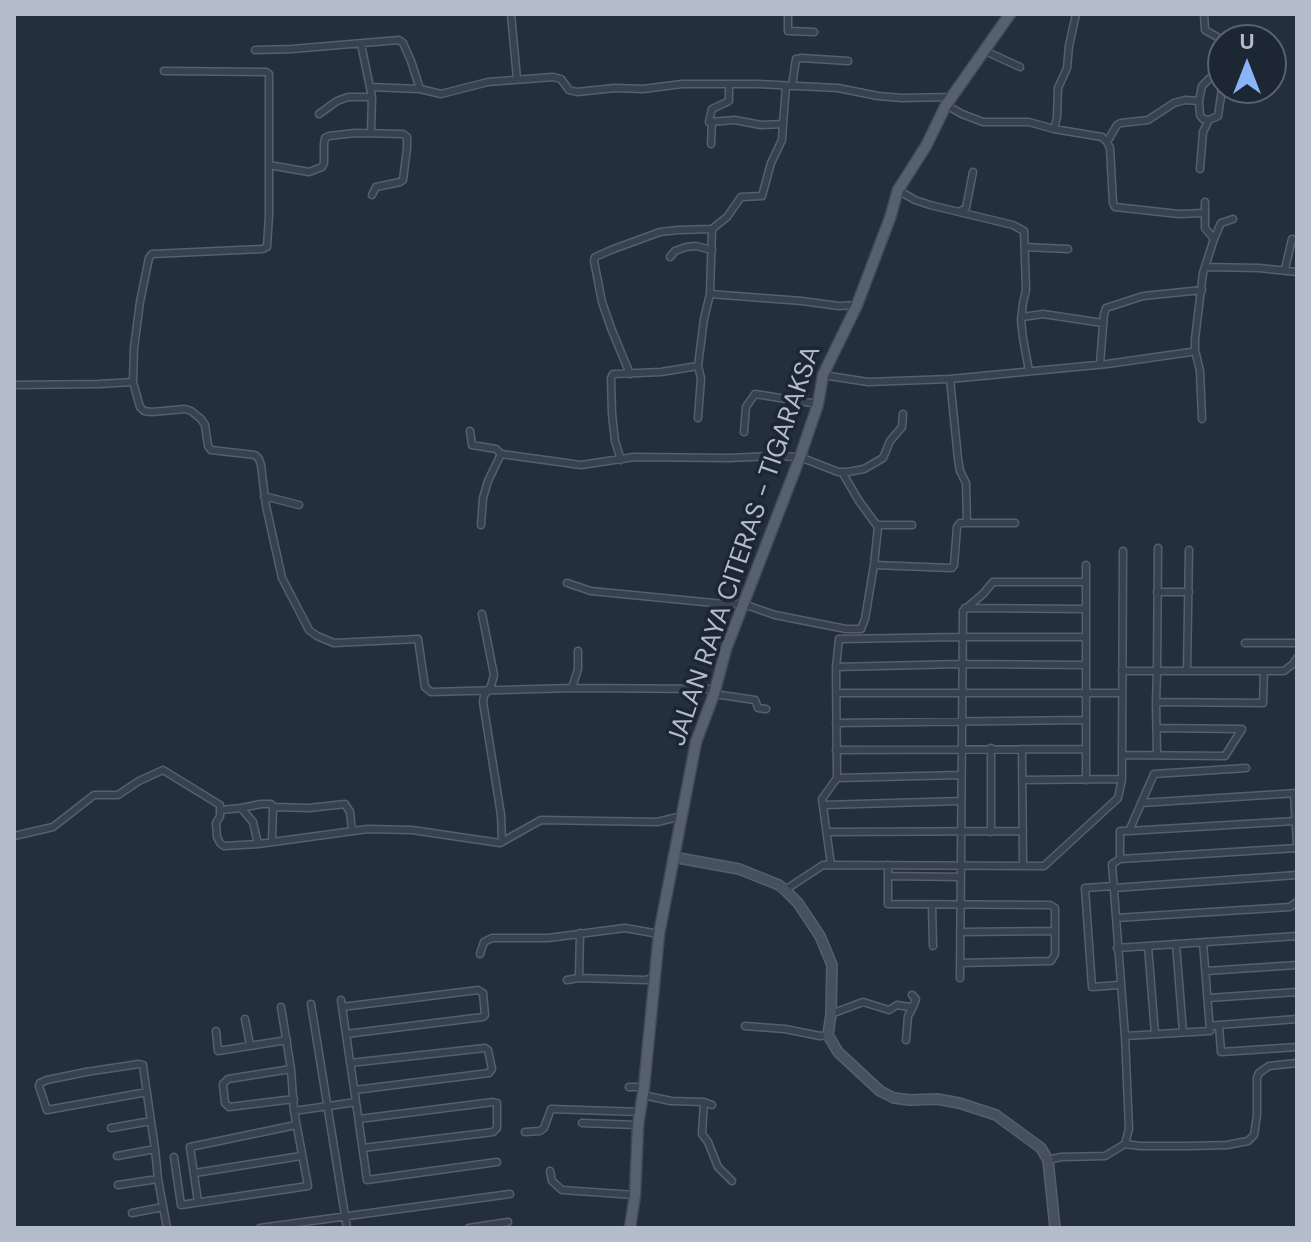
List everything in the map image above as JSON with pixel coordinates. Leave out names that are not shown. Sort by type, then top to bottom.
[{"type":"main road","name":"JALAN RAYA CITERAS - TIGARAKSA","points":[[630,1228],[659,934],[696,742],[726,649],[800,457],[818,404],[823,375],[857,305],[898,190],[926,146],[949,101],[1010,14]]},
{"type":"street","points":[[511,14],[517,79]]},
{"type":"street","points":[[788,14],[788,31],[814,32]]},
{"type":"street","points":[[1054,129],[1058,88],[1067,68],[1076,14]]},
{"type":"street","points":[[255,50],[398,40],[402,42],[415,70],[420,89]]},
{"type":"street","points":[[361,44],[372,97],[371,133]]},
{"type":"street","points":[[983,50],[1020,67]]},
{"type":"street","points":[[630,374],[602,302],[595,257],[660,232],[712,229],[727,217],[739,198],[762,196],[771,163],[782,140],[796,59],[848,61]]},
{"type":"street","points":[[164,71],[269,74],[267,247],[156,253],[150,256],[140,302],[133,382],[144,411],[191,411],[205,425],[211,450],[255,455],[261,465],[264,496],[282,578],[309,630],[334,643],[416,638],[420,642],[425,687],[433,693],[572,688],[714,691],[755,700],[758,708],[766,709]]},
{"type":"street","points":[[370,87],[420,89],[441,94],[477,84],[557,78],[569,90],[577,92],[682,84],[729,84],[838,88],[878,96],[949,101],[962,114],[983,122],[1029,122],[1102,137],[1110,148],[1115,207],[1179,214],[1205,213]]},
{"type":"street","points":[[1207,80],[1202,86],[1200,115],[1209,120],[1218,116],[1220,104]]},
{"type":"street","points":[[729,84],[729,101],[712,109],[708,121],[783,124]]},
{"type":"street","points":[[329,95],[337,101]]},
{"type":"street","points":[[319,114],[348,97],[372,97]]},
{"type":"street","points":[[1107,142],[1121,123],[1148,120],[1174,103],[1199,101]]},
{"type":"street","points":[[1200,169],[1203,132],[1209,120]]},
{"type":"street","points":[[711,144],[712,122]]},
{"type":"street","points":[[269,165],[303,172],[315,170],[324,163],[325,138],[329,136],[403,134],[407,137],[403,180],[376,187],[372,195]]},
{"type":"street","points":[[959,212],[966,208],[973,172]]},
{"type":"street","points":[[898,190],[930,205],[1021,228],[1025,236],[1026,290],[1023,338],[1029,371]]},
{"type":"street","points":[[1205,202],[1205,228],[1214,239]]},
{"type":"street","points":[[1202,419],[1200,371],[1195,350],[1205,267],[1221,223],[1233,219]]},
{"type":"street","points":[[698,418],[701,378],[698,366],[710,294],[712,229]]},
{"type":"street","points":[[1285,269],[1292,239]]},
{"type":"street","points":[[670,257],[675,251],[686,247],[712,250]]},
{"type":"street","points":[[1025,247],[1068,249]]},
{"type":"street","points":[[1205,267],[1297,272]]},
{"type":"street","points":[[1100,364],[1106,308],[1143,296],[1202,290]]},
{"type":"street","points":[[710,294],[857,305]]},
{"type":"street","points":[[1022,317],[1043,314],[1103,323]]},
{"type":"street","points":[[823,375],[868,382],[950,379],[1100,364],[1195,350]]},
{"type":"street","points":[[621,460],[615,441],[613,374],[661,372],[698,366]]},
{"type":"street","points":[[950,379],[960,471],[966,483],[967,523]]},
{"type":"street","points":[[14,385],[133,382]]},
{"type":"street","points":[[744,432],[746,407],[755,394],[818,404]]},
{"type":"street","points":[[470,431],[472,445],[496,449],[501,454],[581,465],[634,457],[800,457],[842,472],[864,469],[883,458],[890,441],[902,427],[903,414]]},
{"type":"street","points":[[481,525],[483,498],[501,454]]},
{"type":"street","points":[[567,583],[591,591],[743,604],[775,615],[846,629],[861,629],[874,565],[877,525],[842,472]]},
{"type":"street","points":[[264,496],[299,505]]},
{"type":"street","points":[[874,565],[953,568],[960,523],[1015,523]]},
{"type":"street","points":[[877,525],[912,525]]},
{"type":"street","points":[[1157,755],[1158,548]]},
{"type":"street","points":[[1187,671],[1189,550]]},
{"type":"street","points":[[785,890],[823,865],[1044,866],[1118,798],[1122,779],[1123,551]]},
{"type":"street","points":[[1086,565],[1086,780]]},
{"type":"street","points":[[960,978],[961,637],[965,608],[993,582],[1086,582]]},
{"type":"street","points":[[1157,592],[1189,592]]},
{"type":"street","points":[[965,608],[1086,609]]},
{"type":"street","points":[[482,614],[494,675],[483,702],[501,815],[502,842]]},
{"type":"street","points":[[831,865],[822,799],[837,778],[836,667],[839,639],[1086,637]]},
{"type":"street","points":[[1245,643],[1297,643]]},
{"type":"street","points":[[572,688],[578,669],[578,651]]},
{"type":"street","points":[[1122,671],[1284,671],[1297,658]]},
{"type":"street","points":[[836,667],[1086,665]]},
{"type":"street","points":[[1156,702],[1263,703],[1264,671]]},
{"type":"street","points":[[837,693],[1121,693]]},
{"type":"street","points":[[836,723],[1085,720]]},
{"type":"street","points":[[1122,755],[1225,756],[1242,729],[1157,728]]},
{"type":"street","points":[[991,748],[991,832]]},
{"type":"street","points":[[1022,749],[1023,866]]},
{"type":"street","points":[[836,750],[1085,749]]},
{"type":"street","points":[[1129,831],[1154,774],[1246,768]]},
{"type":"street","points":[[14,836],[53,827],[94,795],[118,795],[163,770],[220,805],[217,837],[224,846],[368,829],[412,830],[502,842],[541,820],[657,822],[682,816]]},
{"type":"street","points":[[837,778],[961,775]]},
{"type":"street","points":[[1023,780],[1122,779]]},
{"type":"street","points":[[1125,1144],[1129,1129],[1125,1036],[1112,864],[1120,859],[1297,846],[1295,794],[1141,803]]},
{"type":"street","points":[[824,805],[961,801]]},
{"type":"street","points":[[221,810],[268,803],[273,807],[309,808],[345,804],[350,812],[352,831]]},
{"type":"street","points":[[272,841],[273,807]]},
{"type":"street","points":[[241,808],[253,822],[258,844]]},
{"type":"street","points":[[1120,859],[1120,831],[1295,821]]},
{"type":"street","points":[[828,832],[1023,831]]},
{"type":"street","points":[[673,857],[739,869],[785,890],[798,903],[820,936],[832,965],[828,1035],[838,1052],[880,1091],[894,1098],[937,1099],[996,1115],[1041,1148],[1048,1160],[1055,1228]]},
{"type":"street","points":[[888,865],[888,904],[1050,905],[1055,910],[1055,954],[1051,961],[960,963]]},
{"type":"street","points":[[1119,985],[1092,987],[1085,888],[1297,875]]},
{"type":"street","points":[[888,876],[961,877]]},
{"type":"street","points":[[1116,918],[1290,907],[1297,902]]},
{"type":"street","points":[[932,905],[933,946]]},
{"type":"street","points":[[480,954],[484,942],[492,938],[548,938],[625,928],[659,934]]},
{"type":"street","points":[[960,932],[1055,931]]},
{"type":"street","points":[[579,978],[580,933]]},
{"type":"street","points":[[1117,948],[1297,936]]},
{"type":"street","points":[[1125,1036],[1210,1031],[1203,942]]},
{"type":"street","points":[[1176,944],[1183,1032]]},
{"type":"street","points":[[1148,946],[1155,1034]]},
{"type":"street","points":[[1206,971],[1297,965]]},
{"type":"street","points":[[567,980],[655,978]]},
{"type":"street","points":[[346,1034],[481,1018],[485,1015],[483,993],[478,990],[342,1004],[346,1034],[350,1063],[355,1090],[367,1180],[497,1162]]},
{"type":"street","points":[[1208,998],[1297,992]]},
{"type":"street","points":[[906,1040],[908,1016],[916,1001],[912,995]]},
{"type":"street","points":[[831,1014],[863,1002],[887,1010],[897,1005],[912,1009]]},
{"type":"street","points":[[311,1004],[347,1228]]},
{"type":"street","points":[[174,1157],[181,1205],[308,1186],[296,1125],[281,1007]]},
{"type":"street","points":[[245,1019],[250,1045]]},
{"type":"street","points":[[1210,1026],[1297,1019]]},
{"type":"street","points":[[1219,1025],[1221,1052],[1297,1047]]},
{"type":"street","points":[[745,1026],[828,1035]]},
{"type":"street","points":[[216,1031],[218,1051],[287,1040]]},
{"type":"street","points":[[350,1063],[485,1048],[492,1069],[489,1073],[355,1090]]},
{"type":"street","points":[[1048,1160],[1105,1156],[1125,1144],[1189,1146],[1248,1141],[1254,1135],[1259,1073],[1269,1066],[1297,1063]]},
{"type":"street","points":[[147,1092],[49,1110],[45,1109],[39,1085],[47,1080],[143,1065],[147,1092],[155,1149],[158,1179],[167,1228]]},
{"type":"street","points":[[291,1069],[228,1079],[223,1084],[225,1103],[229,1107],[294,1099]]},
{"type":"street","points":[[629,1087],[671,1101],[708,1104],[702,1134],[718,1167],[732,1181]]},
{"type":"street","points":[[294,1111],[356,1102]]},
{"type":"street","points":[[359,1119],[497,1103],[497,1128],[493,1132],[363,1148]]},
{"type":"street","points":[[525,1132],[544,1128],[551,1109],[641,1112]]},
{"type":"street","points":[[111,1128],[151,1121]]},
{"type":"street","points":[[582,1123],[638,1125]]},
{"type":"street","points":[[198,1202],[190,1147],[296,1125]]},
{"type":"street","points":[[117,1156],[155,1149]]},
{"type":"street","points":[[195,1173],[301,1156]]},
{"type":"street","points":[[550,1171],[552,1181],[562,1190],[635,1195]]},
{"type":"street","points":[[118,1185],[158,1179]]},
{"type":"street","points":[[260,1228],[510,1194]]},
{"type":"street","points":[[132,1213],[163,1207]]},
{"type":"street","points":[[469,1228],[508,1222]]}]
